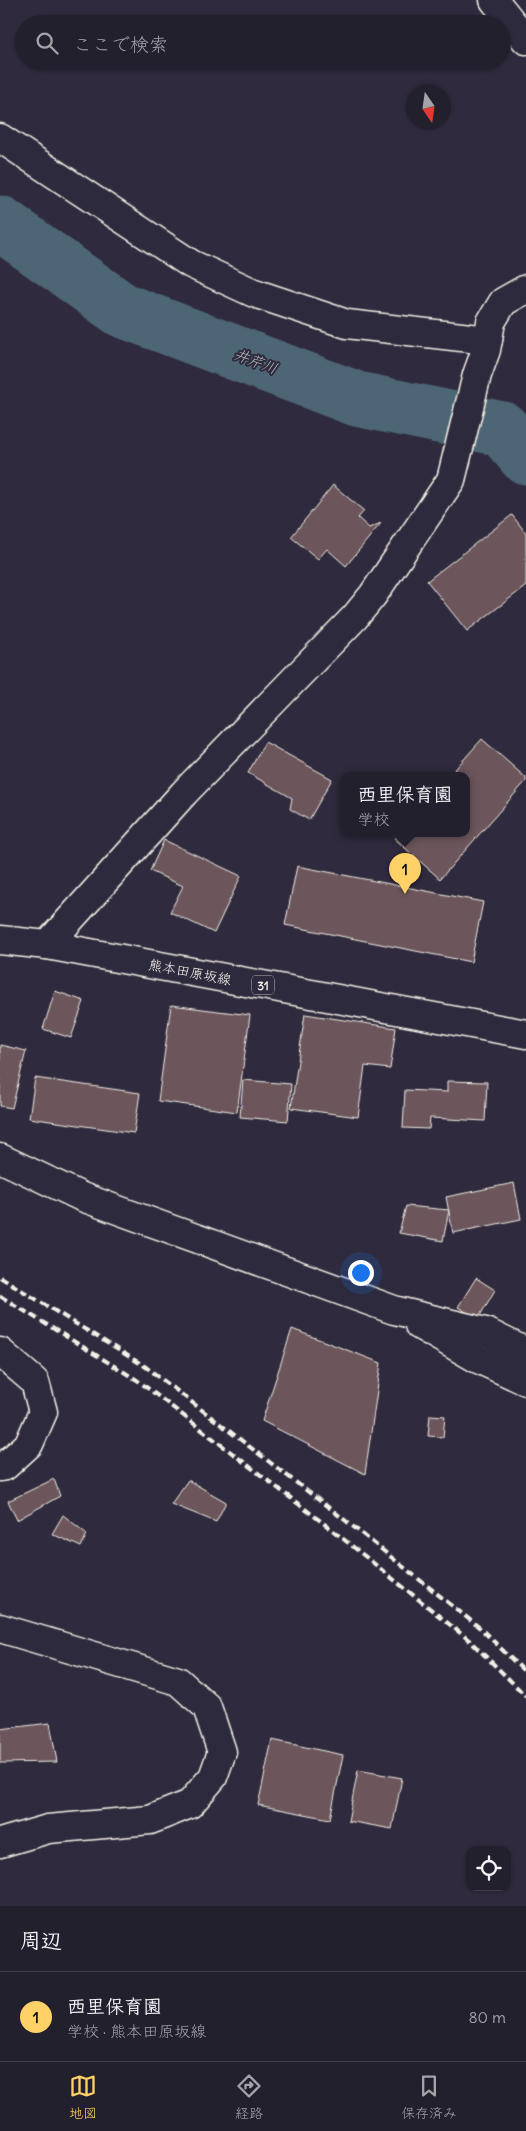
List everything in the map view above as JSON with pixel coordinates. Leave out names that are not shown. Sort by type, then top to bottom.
[{"type":"street","points":[[494,0],[506,15]]},
{"type":"street","points":[[511,21],[526,40]]},
{"type":"street","points":[[0,138],[192,264],[254,294],[347,324],[488,340]]},
{"type":"street","points":[[47,945],[184,793],[355,617],[373,595],[451,480],[477,375],[488,340],[491,322],[503,302],[526,289]]},
{"type":"street","name":"熊本田原坂線","points":[[0,940],[47,945],[526,1034]]},
{"type":"street","points":[[0,1158],[82,1197],[394,1310],[486,1332],[526,1352]]},
{"type":"street","points":[[394,1310],[478,1359],[526,1381]]},
{"type":"street","points":[[0,1352],[35,1382],[43,1412],[29,1444],[5,1466],[0,1467]]},
{"type":"street","points":[[0,1628],[178,1680],[207,1708],[222,1752],[213,1777],[190,1804],[150,1820],[48,1829],[0,1843]]},
{"type":"building","points":[[333,485],[364,511],[358,518],[369,528],[381,523],[346,566],[327,549],[318,559],[291,537]]},
{"type":"building","points":[[512,515],[526,533],[526,586],[467,631],[427,581]]},
{"type":"building","points":[[482,739],[526,778],[526,781],[440,879],[395,839],[397,837],[470,837],[470,772],[453,772]]},
{"type":"building","points":[[265,742],[332,779],[309,820],[290,809],[292,798],[248,773]]},
{"type":"building","points":[[164,840],[241,876],[214,933],[170,912],[183,886],[150,871]]},
{"type":"building","points":[[297,866],[483,902],[471,962],[285,925]]},
{"type":"building","points":[[55,991],[84,1001],[71,1038],[43,1029]]},
{"type":"building","points":[[171,1005],[250,1015],[237,1112],[158,1101]]},
{"type":"building","points":[[305,1014],[396,1028],[390,1069],[365,1066],[358,1117],[291,1108]]},
{"type":"building","points":[[0,1045],[26,1051],[12,1108],[0,1106]]},
{"type":"building","points":[[35,1078],[140,1093],[134,1133],[29,1118]]},
{"type":"building","points":[[243,1080],[291,1084],[288,1121],[240,1117]]},
{"type":"building","points":[[447,1081],[487,1082],[485,1121],[430,1118],[429,1129],[403,1128],[405,1090],[447,1092]]},
{"type":"building","points":[[514,1183],[521,1219],[453,1233],[446,1197]]},
{"type":"building","points":[[406,1206],[449,1210],[443,1241],[399,1233]]},
{"type":"building","points":[[476,1278],[495,1290],[478,1319],[458,1307]]},
{"type":"building","points":[[292,1329],[381,1363],[365,1474],[262,1421]]},
{"type":"building","points":[[430,1415],[445,1416],[443,1437],[428,1436]]},
{"type":"building","points":[[54,1479],[60,1496],[17,1520],[8,1501]]},
{"type":"building","points":[[188,1480],[226,1502],[216,1522],[171,1504]]},
{"type":"building","points":[[63,1515],[87,1534],[81,1547],[52,1534]]},
{"type":"building","points":[[50,1723],[57,1762],[0,1763],[0,1729]]},
{"type":"building","points":[[272,1740],[343,1755],[330,1819],[258,1805]]},
{"type":"building","points":[[358,1770],[402,1778],[392,1829],[348,1821]]},
{"type":"waterway","name":"井芹川","points":[[0,223],[122,310],[357,399],[502,429],[526,457]]},
{"type":"railway","points":[[0,1277],[146,1367],[341,1517],[480,1628],[526,1673]]},
{"type":"railway","points":[[0,1296],[137,1380],[331,1529],[469,1640],[526,1696]]},
{"type":"place","name":"西里保育園","points":[[405,894]]}]
